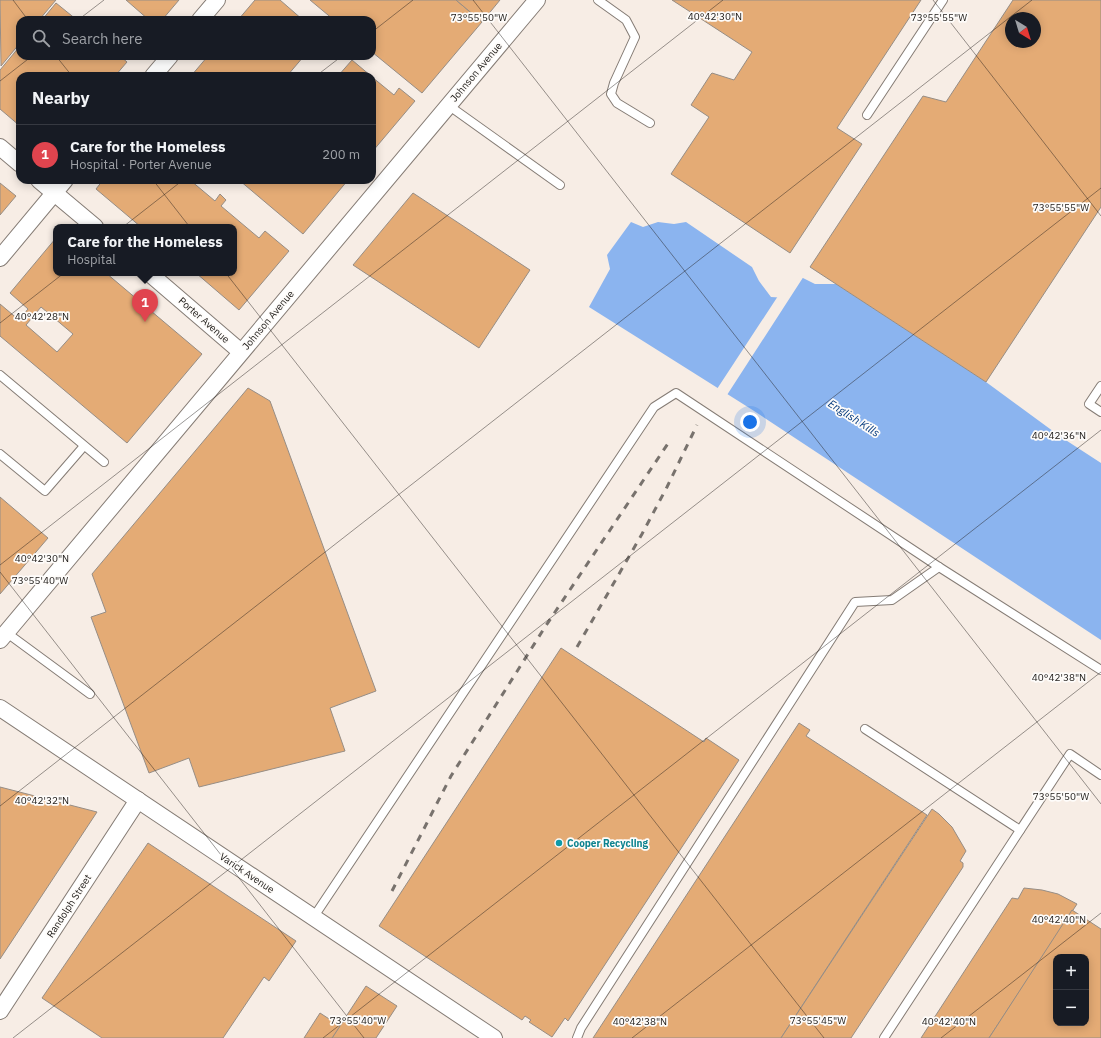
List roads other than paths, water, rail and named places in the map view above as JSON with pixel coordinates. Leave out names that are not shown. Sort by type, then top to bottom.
[{"type":"street","points":[[203,16],[217,0]]},
{"type":"street","name":"Johnson Avenue","points":[[3,636],[537,0]]},
{"type":"street","points":[[156,72],[167,60]]},
{"type":"street","points":[[0,147],[16,161]]},
{"type":"street","points":[[44,184],[91,224]]},
{"type":"street","points":[[0,258],[62,184]]},
{"type":"street","name":"Porter Avenue","points":[[152,276],[241,352]]},
{"type":"street","name":"Varick Avenue","points":[[0,708],[494,1038]]},
{"type":"street","name":"Randolph Street","points":[[0,1012],[138,800]]},
{"type":"lane","points":[[598,0],[626,20],[635,37],[614,83],[611,94],[617,103],[650,123]]},
{"type":"lane","points":[[867,115],[944,0]]},
{"type":"lane","points":[[448,105],[560,185]]},
{"type":"lane","points":[[0,375],[104,462]]},
{"type":"lane","points":[[1101,386],[1089,404],[1101,412]]},
{"type":"lane","points":[[313,918],[654,407],[676,393],[939,567],[1101,670]]},
{"type":"lane","points":[[0,454],[45,491],[84,446]]},
{"type":"lane","points":[[577,1038],[581,1028],[855,602],[892,600],[939,567]]},
{"type":"lane","points":[[3,636],[90,694]]},
{"type":"lane","points":[[865,729],[1020,830]]},
{"type":"lane","points":[[884,1038],[1070,754],[1101,774]]},
{"type":"water","name":"English Kills","points":[[631,222],[643,227],[658,222],[674,224],[686,222],[752,267],[759,281],[771,297],[787,298],[801,277],[815,284],[836,284],[986,382],[1061,437],[1101,463],[1101,640],[751,409],[589,307],[610,269],[607,255]]},
{"type":"railway","points":[[577,647],[642,534],[697,425]]},
{"type":"railway","points":[[392,891],[451,776],[545,627],[671,439]]},
{"type":"place","name":"Care for the Homeless","points":[[145,322]]},
{"type":"place","name":"Cooper Recycling","points":[[559,843]]}]
